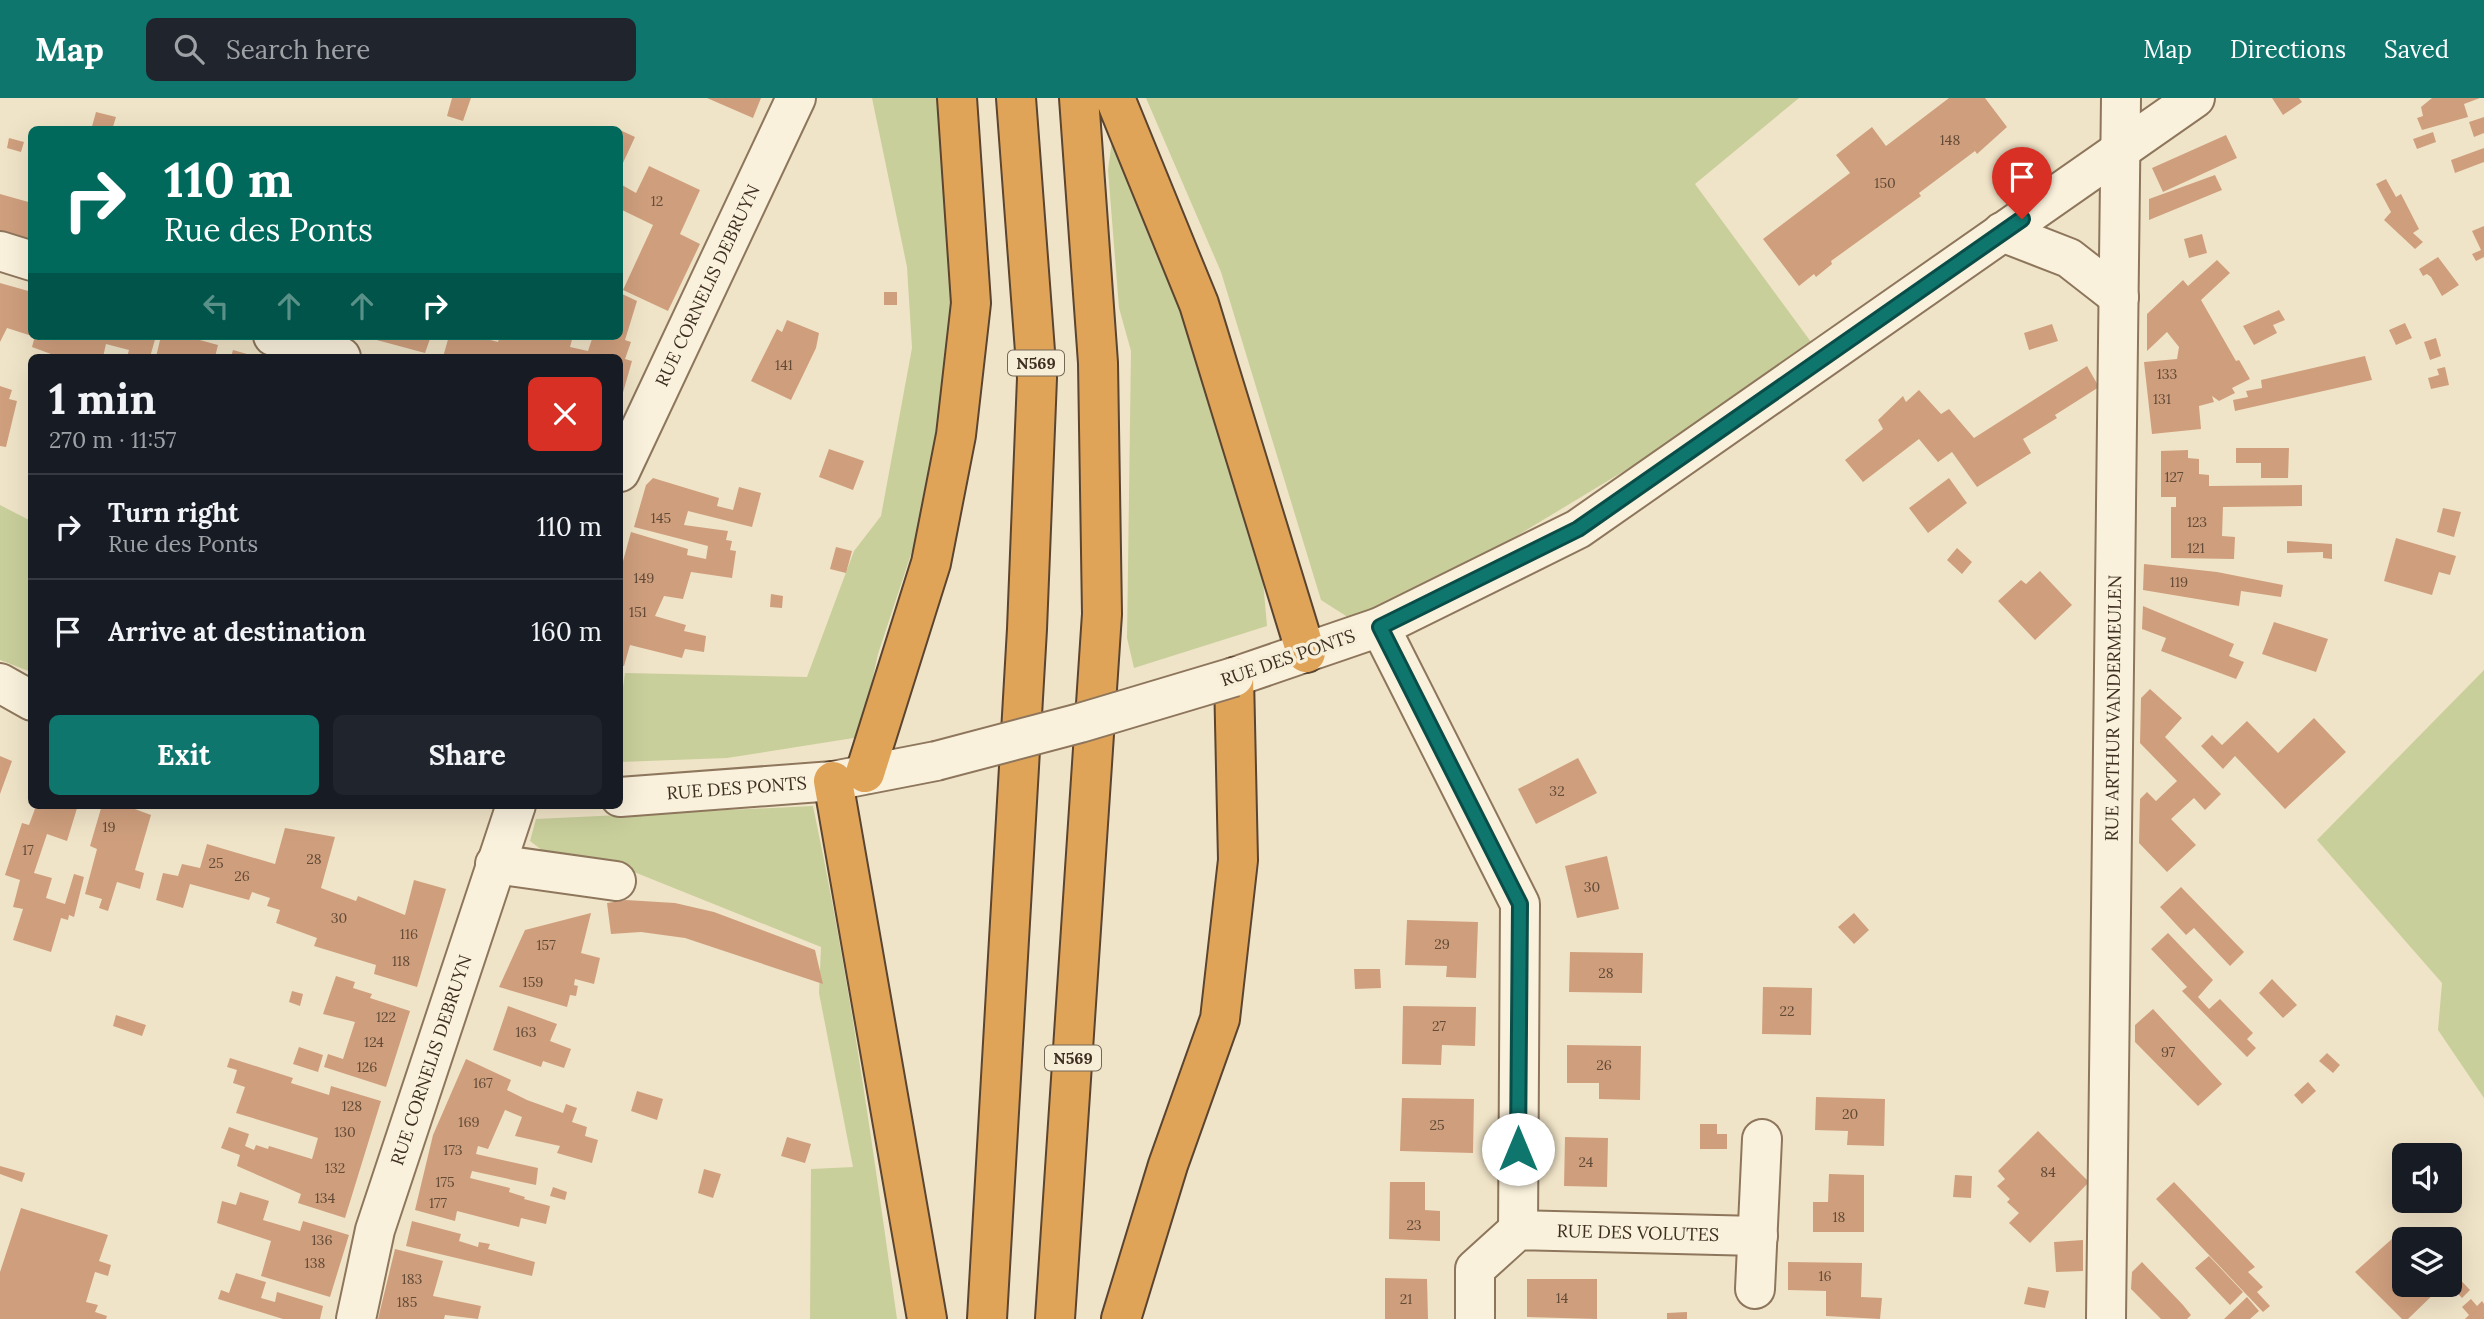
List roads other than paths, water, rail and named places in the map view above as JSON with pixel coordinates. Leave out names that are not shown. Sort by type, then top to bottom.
[{"type":"highway","points":[[927,1319],[849,777],[931,563],[956,435],[971,303],[957,98]]},
{"type":"highway","name":"N569","points":[[987,1319],[1027,629],[1037,378],[1016,98]]},
{"type":"highway","name":"N569","points":[[1055,1319],[1102,614],[1098,363],[1079,98]]},
{"type":"highway","points":[[1115,98],[1199,304],[1306,653]]},
{"type":"highway","points":[[1121,1319],[1168,1165],[1220,1019],[1238,859],[1234,677]]},
{"type":"street","name":"RUE CORNELIS DEBRUYN","points":[[623,454],[796,98]]},
{"type":"street","name":"RUE ARTHUR VANDERMEULEN","points":[[2106,1319],[2121,98]]},
{"type":"street","name":"RUE DES PONTS","points":[[623,797],[849,777],[936,761],[1080,723],[1234,677],[1380,627],[1578,529],[2195,98]]},
{"type":"street","points":[[2002,232],[2069,258],[2119,297]]},
{"type":"street","points":[[0,251],[28,260]]},
{"type":"street","points":[[286,340],[331,354]]},
{"type":"street","points":[[1380,627],[1520,904],[1518,1230],[1475,1269],[1475,1319]]},
{"type":"street","points":[[0,683],[28,699]]},
{"type":"street","name":"RUE CORNELIS DEBRUYN","points":[[356,1319],[375,1230],[515,809]]},
{"type":"street","points":[[495,864],[616,881]]},
{"type":"street","points":[[1755,1289],[1762,1139]]},
{"type":"street","name":"RUE DES VOLUTES","points":[[1518,1230],[1758,1236]]}]
